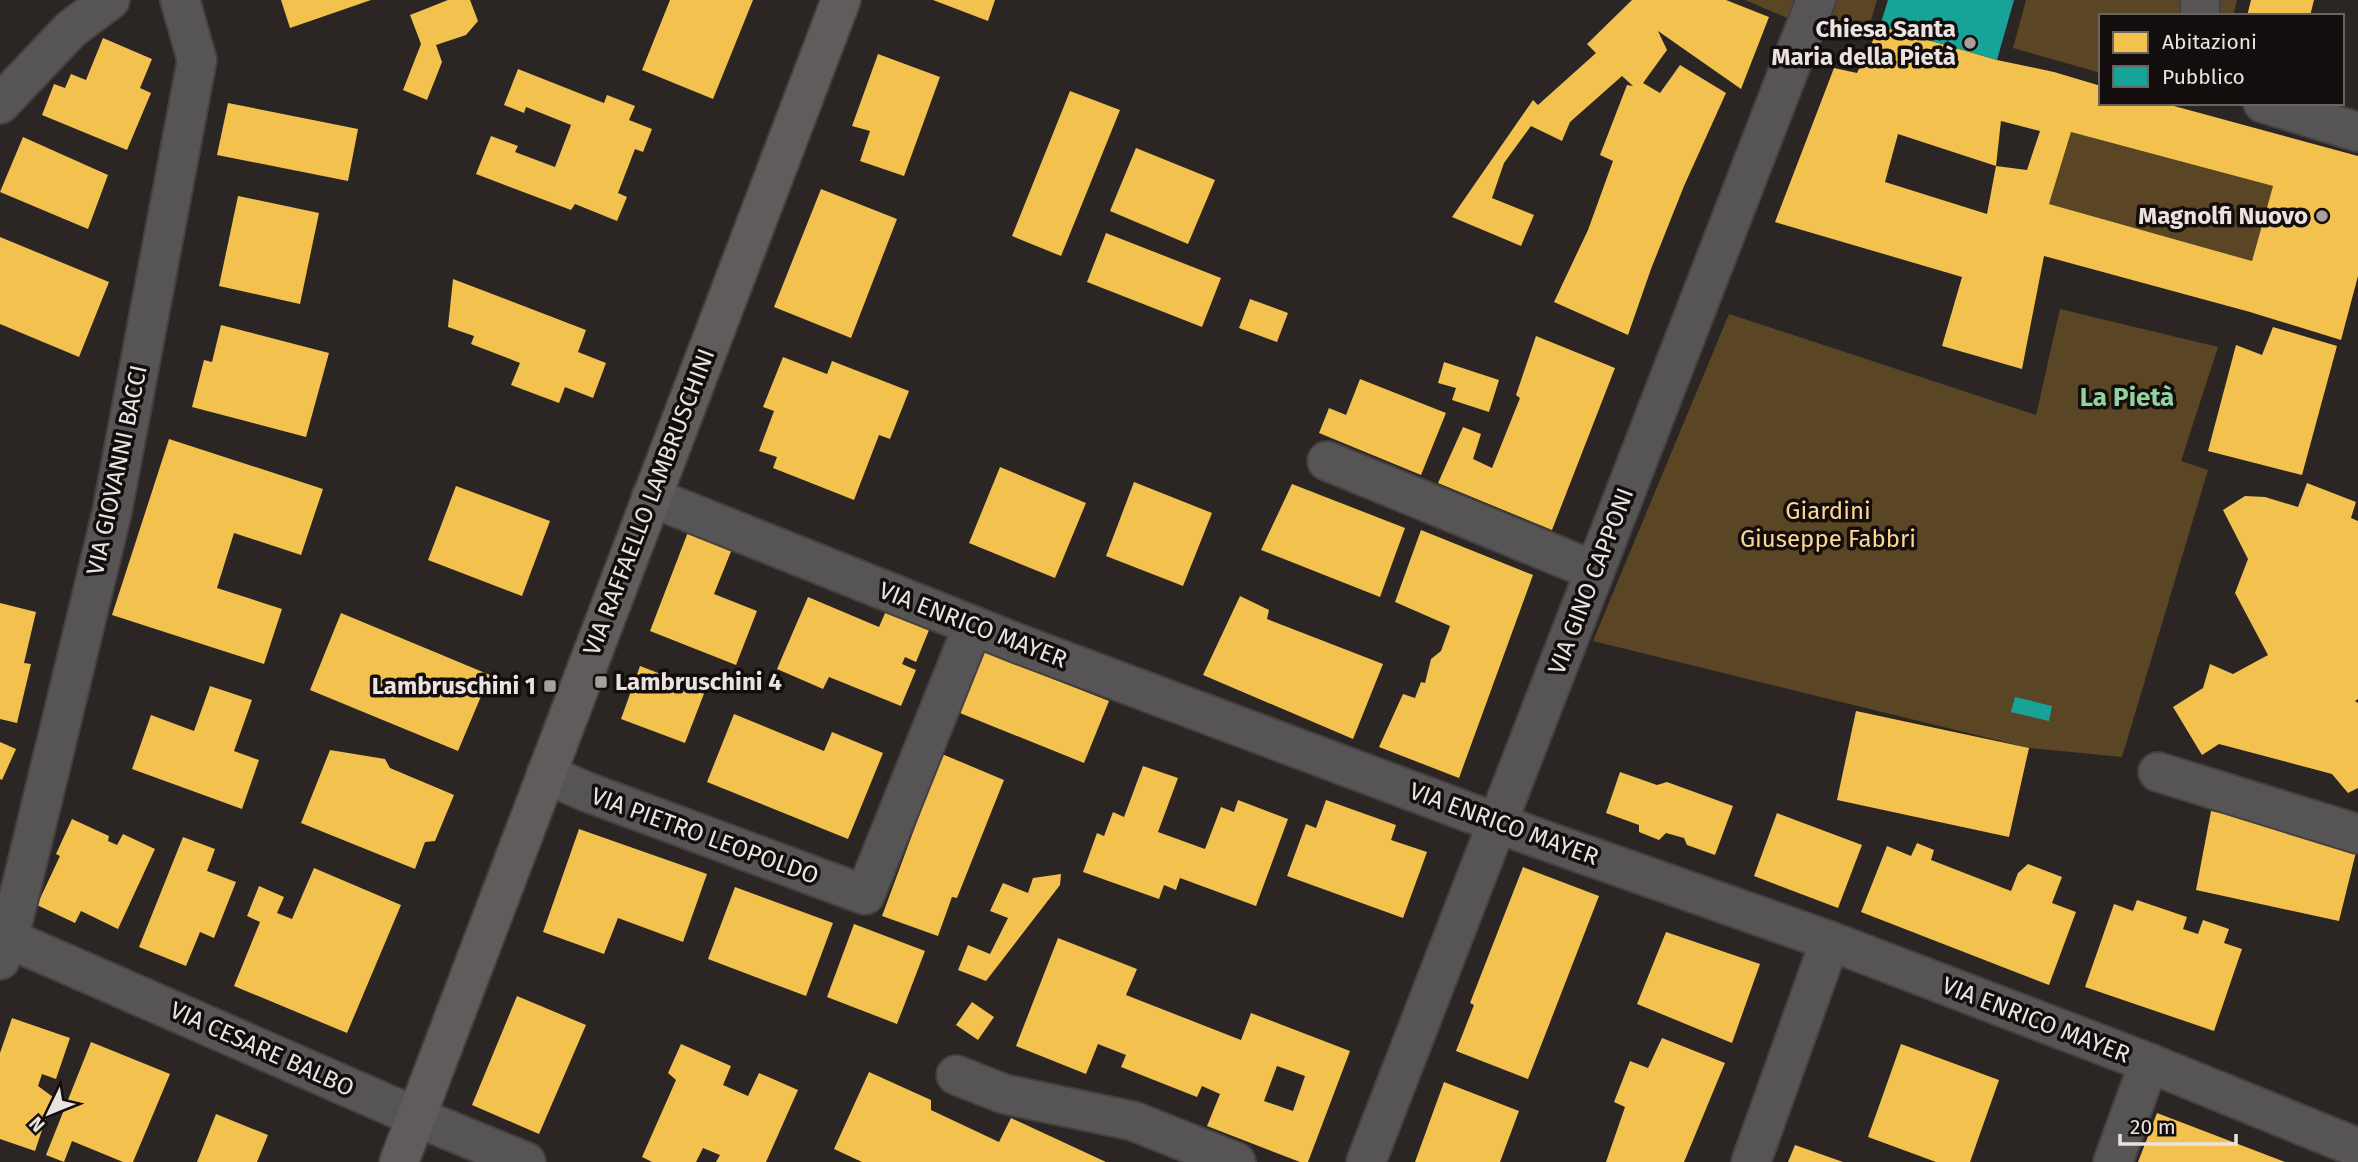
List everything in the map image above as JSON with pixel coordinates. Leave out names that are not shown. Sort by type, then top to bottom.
[{"type":"main road","name":"VIA RAFFAELLO LAMBRUSCHINI","points":[[399,1162],[414,1116],[841,0]]},
{"type":"street","points":[[0,104],[71,29],[110,0]]},
{"type":"street","name":"VIA GIOVANNI BACCI","points":[[3,944],[112,512],[197,60],[180,0]]},
{"type":"street","name":"VIA GINO CAPPONI","points":[[1366,1162],[1595,571],[1811,1]]},
{"type":"street","points":[[2273,105],[2355,121]]},
{"type":"street","points":[[1327,461],[1595,571]]},
{"type":"street","name":"VIA ENRICO MAYER","points":[[651,497],[973,626],[1497,822],[1830,941],[2356,1140]]},
{"type":"street","name":"VIA PIETRO LEOPOLDO","points":[[546,774],[587,792],[865,895],[973,626]]},
{"type":"street","points":[[2158,772],[2358,834]]},
{"type":"street","points":[[1751,1162],[1830,941]]},
{"type":"street","name":"VIA CESARE BALBO","points":[[3,944],[526,1162]]},
{"type":"street","points":[[2113,1162],[2149,1063]]},
{"type":"street","points":[[956,1075],[1004,1094],[1133,1121],[1236,1162]]},
{"type":"green space","points":[[1745,0],[1877,0],[1867,34],[1806,26]]},
{"type":"green space","points":[[2026,0],[2237,0],[2234,14],[2099,14],[2099,72],[2013,48]]},
{"type":"green space","points":[[2071,132],[2273,186],[2252,261],[2049,204]]},
{"type":"green space","name":"Giardini Giuseppe Fabbri","points":[[2060,309],[2218,347],[2181,461],[2208,470],[2122,757],[2029,748],[1593,641],[1729,314],[2036,415]]},
{"type":"building: Abitazioni","points":[[281,0],[371,0],[290,28]]},
{"type":"building: Abitazioni","points":[[448,0],[470,0],[478,21],[466,35],[436,45],[442,62],[427,100],[403,90],[421,44],[410,15]]},
{"type":"building: Abitazioni","points":[[670,0],[753,0],[713,99],[642,70]]},
{"type":"building: Abitazioni","points":[[933,0],[995,0],[988,21]]},
{"type":"building: Abitazioni","points":[[1632,0],[1726,0],[1769,17],[1741,89],[1658,31],[1667,50],[1643,83],[1660,93],[1680,65],[1726,93],[1684,186],[1628,335],[1554,302],[1588,230],[1613,161],[1600,155],[1627,85],[1633,86],[1622,76],[1570,122],[1562,141],[1531,126],[1504,163],[1492,198],[1534,215],[1521,246],[1452,217],[1533,100],[1538,105],[1596,53],[1587,44]]},
{"type":"building: Abitazioni","points":[[2251,0],[2314,0],[2310,14],[2248,14]]},
{"type":"building: Abitazioni","points":[[1880,26],[1997,60],[2054,72],[2099,85],[2099,105],[2170,105],[2358,156],[2358,276],[2341,340],[2250,312],[2044,256],[2022,369],[1942,346],[1962,277],[1775,222],[1834,68],[1857,73]],"holes":[[[2001,121],[2040,131],[2027,170],[1996,166]],[[2071,132],[2273,186],[2252,261],[2049,204]],[[1898,134],[1996,166],[1987,214],[1885,182]]]},
{"type":"building: Abitazioni","points":[[103,38],[152,59],[140,88],[151,93],[127,150],[42,115],[54,84],[65,88],[71,74],[86,80]]},
{"type":"building: Abitazioni","points":[[878,54],[940,77],[904,176],[860,161],[870,131],[852,126]]},
{"type":"building: Abitazioni","points":[[518,69],[604,103],[607,95],[635,106],[629,120],[652,129],[643,152],[635,149],[618,193],[627,197],[617,221],[575,204],[571,210],[476,174],[491,136],[518,146],[515,152],[555,167],[571,125],[526,107],[524,113],[504,105]]},
{"type":"building: Abitazioni","points":[[1070,91],[1120,110],[1061,256],[1012,236]]},
{"type":"building: Abitazioni","points":[[228,103],[358,129],[348,181],[217,155]]},
{"type":"building: Abitazioni","points":[[23,137],[108,175],[88,229],[0,192]]},
{"type":"building: Abitazioni","points":[[1136,148],[1215,180],[1188,244],[1110,211]]},
{"type":"building: Abitazioni","points":[[821,189],[897,219],[851,338],[774,307]]},
{"type":"building: Abitazioni","points":[[238,196],[319,213],[300,304],[219,286]]},
{"type":"building: Abitazioni","points":[[1106,233],[1221,278],[1202,327],[1087,282]]},
{"type":"building: Abitazioni","points":[[0,237],[109,282],[79,357],[0,324]]},
{"type":"building: Abitazioni","points":[[453,279],[586,330],[578,352],[606,363],[593,398],[565,387],[559,403],[511,385],[520,363],[471,344],[474,336],[448,327]]},
{"type":"building: Abitazioni","points":[[1250,299],[1288,313],[1277,342],[1239,328]]},
{"type":"building: Abitazioni","points":[[221,325],[329,353],[306,437],[192,407],[204,360],[212,362]]},
{"type":"building: Abitazioni","points":[[2273,327],[2337,346],[2302,475],[2208,451],[2236,345],[2262,355]]},
{"type":"building: Abitazioni","points":[[1536,336],[1615,368],[1552,530],[1438,483],[1463,427],[1481,434],[1473,459],[1492,468],[1520,398],[1516,395]]},
{"type":"building: Abitazioni","points":[[783,357],[827,374],[832,361],[909,391],[890,439],[879,435],[854,500],[773,468],[777,457],[759,451],[774,411],[763,407]]},
{"type":"building: Abitazioni","points":[[1444,362],[1499,380],[1489,412],[1452,400],[1456,388],[1438,383]]},
{"type":"building: Abitazioni","points":[[1360,379],[1446,413],[1421,475],[1319,433],[1329,408],[1346,415]]},
{"type":"building: Abitazioni","points":[[169,439],[323,489],[301,555],[234,533],[217,588],[282,609],[264,664],[112,615]]},
{"type":"building: Abitazioni","points":[[1000,467],[1086,503],[1055,578],[969,543]]},
{"type":"building: Abitazioni","points":[[1134,482],[1212,513],[1183,586],[1106,556]]},
{"type":"building: Abitazioni","points":[[2307,483],[2356,502],[2351,518],[2358,521],[2358,699],[2355,701],[2358,703],[2358,788],[2348,793],[2332,774],[2219,744],[2202,755],[2173,707],[2203,688],[2210,664],[2233,674],[2268,655],[2235,593],[2248,559],[2223,510],[2245,496],[2265,497],[2298,507]]},
{"type":"building: Abitazioni","points":[[1292,484],[1405,528],[1380,597],[1261,550]]},
{"type":"building: Abitazioni","points":[[456,486],[550,521],[522,596],[428,560]]},
{"type":"building: Abitazioni","points":[[1421,530],[1533,575],[1459,778],[1379,747],[1403,694],[1415,698],[1421,682],[1425,683],[1431,659],[1441,651],[1450,626],[1395,602]]},
{"type":"building: Abitazioni","points":[[688,532],[732,549],[714,594],[757,611],[736,665],[650,631]]},
{"type":"building: Abitazioni","points":[[1240,596],[1269,610],[1267,619],[1383,664],[1353,739],[1203,675]]},
{"type":"building: Abitazioni","points":[[808,597],[879,627],[886,611],[929,630],[916,662],[905,657],[902,664],[916,670],[901,706],[829,677],[823,689],[777,669]]},
{"type":"building: Abitazioni","points":[[0,603],[36,612],[24,663],[31,664],[17,723],[0,719]]},
{"type":"building: Abitazioni","points":[[341,613],[490,675],[458,751],[310,690]]},
{"type":"building: Abitazioni","points":[[982,651],[1109,701],[1084,763],[960,713]]},
{"type":"building: Abitazioni","points":[[640,666],[705,691],[685,743],[621,719]]},
{"type":"building: Abitazioni","points":[[210,686],[252,700],[234,751],[259,760],[242,809],[132,769],[151,715],[194,731]]},
{"type":"building: Abitazioni","points":[[1856,711],[2029,748],[2009,837],[1837,800]]},
{"type":"building: Abitazioni","points":[[734,714],[824,751],[832,732],[883,753],[848,839],[707,782]]},
{"type":"building: Abitazioni","points":[[0,742],[16,749],[2,780],[0,779]]},
{"type":"building: Abitazioni","points":[[330,750],[385,759],[390,768],[454,795],[435,841],[425,842],[415,869],[301,823]]},
{"type":"building: Abitazioni","points":[[942,754],[1004,780],[957,898],[952,897],[938,936],[882,916]]},
{"type":"building: Abitazioni","points":[[1143,766],[1178,778],[1158,832],[1205,849],[1221,807],[1234,812],[1238,800],[1288,819],[1256,906],[1180,878],[1176,890],[1164,885],[1159,899],[1083,872],[1097,833],[1104,836],[1113,812],[1124,817]]},
{"type":"building: Abitazioni","points":[[1620,772],[1657,785],[1667,782],[1733,806],[1715,855],[1687,845],[1684,838],[1666,833],[1659,840],[1639,832],[1639,825],[1606,813]]},
{"type":"building: Abitazioni","points":[[1326,800],[1396,825],[1391,840],[1427,852],[1403,918],[1287,876],[1306,824],[1316,828]]},
{"type":"building: Abitazioni","points":[[2211,811],[2358,844],[2339,921],[2196,890]]},
{"type":"building: Abitazioni","points":[[1777,813],[1862,845],[1838,908],[1754,876]]},
{"type":"building: Abitazioni","points":[[72,819],[109,836],[108,841],[117,845],[123,834],[155,849],[118,929],[81,911],[75,923],[37,905],[60,856],[56,854]]},
{"type":"building: Abitazioni","points":[[579,829],[707,874],[683,942],[618,918],[604,954],[543,932]]},
{"type":"building: Abitazioni","points":[[183,837],[215,849],[207,871],[236,882],[214,938],[200,932],[186,966],[139,947]]},
{"type":"building: Abitazioni","points":[[1917,843],[1934,850],[1931,860],[2011,891],[2018,873],[2028,864],[2062,877],[2052,903],[2076,912],[2049,985],[1861,912],[1887,846],[1911,856]]},
{"type":"building: Abitazioni","points":[[1523,867],[1599,896],[1528,1079],[1456,1051],[1474,1005],[1470,1003]]},
{"type":"building: Abitazioni","points":[[314,868],[401,905],[347,1033],[234,986],[260,922],[247,916],[259,886],[284,897],[277,913],[292,919]]},
{"type":"building: Abitazioni","points":[[1061,874],[1060,885],[986,981],[958,970],[968,945],[990,954],[1008,918],[990,911],[1003,883],[1028,893],[1033,878]]},
{"type":"building: Abitazioni","points":[[735,887],[833,923],[806,996],[708,959]]},
{"type":"building: Abitazioni","points":[[2137,900],[2187,917],[2183,929],[2198,934],[2203,920],[2229,929],[2224,943],[2242,949],[2214,1031],[2085,987],[2114,904],[2133,911]]},
{"type":"building: Abitazioni","points":[[854,924],[925,951],[897,1024],[827,997]]},
{"type":"building: Abitazioni","points":[[1666,932],[1760,964],[1732,1043],[1637,1004]]},
{"type":"building: Abitazioni","points":[[1058,938],[1137,969],[1126,995],[1241,1040],[1251,1013],[1350,1051],[1308,1162],[1300,1162],[1207,1126],[1220,1094],[1202,1086],[1197,1097],[1121,1067],[1126,1055],[1098,1044],[1086,1074],[1016,1046]],"holes":[[[1277,1066],[1305,1076],[1293,1111],[1264,1101]]]},
{"type":"building: Abitazioni","points":[[517,996],[586,1025],[539,1134],[472,1105]]},
{"type":"building: Abitazioni","points":[[972,1002],[994,1017],[978,1040],[956,1025]]},
{"type":"building: Abitazioni","points":[[12,1018],[70,1038],[56,1079],[42,1074],[38,1086],[53,1097],[35,1151],[0,1139],[0,1053]]},
{"type":"building: Abitazioni","points":[[1662,1038],[1725,1063],[1684,1162],[1606,1162],[1625,1107],[1614,1102],[1630,1061],[1648,1068]]},
{"type":"building: Abitazioni","points":[[91,1042],[170,1074],[133,1162],[123,1162],[72,1141],[64,1162],[46,1155]]},
{"type":"building: Abitazioni","points":[[681,1044],[731,1066],[723,1085],[748,1096],[759,1073],[798,1090],[766,1162],[716,1162],[720,1155],[703,1148],[696,1162],[652,1162],[642,1157],[676,1080],[668,1073]]},
{"type":"building: Abitazioni","points":[[1901,1044],[1999,1080],[1970,1162],[1936,1162],[1868,1137]]},
{"type":"building: Abitazioni","points":[[869,1072],[931,1100],[931,1110],[999,1142],[1011,1118],[1106,1162],[862,1162],[834,1149]]},
{"type":"building: Abitazioni","points":[[1444,1082],[1519,1111],[1500,1162],[1415,1162]]},
{"type":"building: Abitazioni","points":[[2157,1113],[2285,1162],[2138,1162]]},
{"type":"building: Abitazioni","points":[[216,1114],[268,1135],[257,1162],[197,1162]]},
{"type":"building: Abitazioni","points":[[1795,1145],[1843,1162],[1788,1162]]},
{"type":"building: Pubblico","name":"Chiesa Santa Maria della Pietà","points":[[1888,0],[2014,0],[1997,60],[1880,26]]},
{"type":"building: Pubblico","points":[[2015,697],[2052,706],[2049,721],[2011,712]]},
{"type":"place","name":"Chiesa Santa Maria della Pietà","points":[[1970,43]]},
{"type":"place","name":"Magnolfi Nuovo","points":[[2322,216]]},
{"type":"place","name":"Lambruschini 4","points":[[601,682]]},
{"type":"place","name":"Lambruschini 1","points":[[550,686]]},
{"type":"district","name":"La Pietà","points":[[2127,397]]}]
